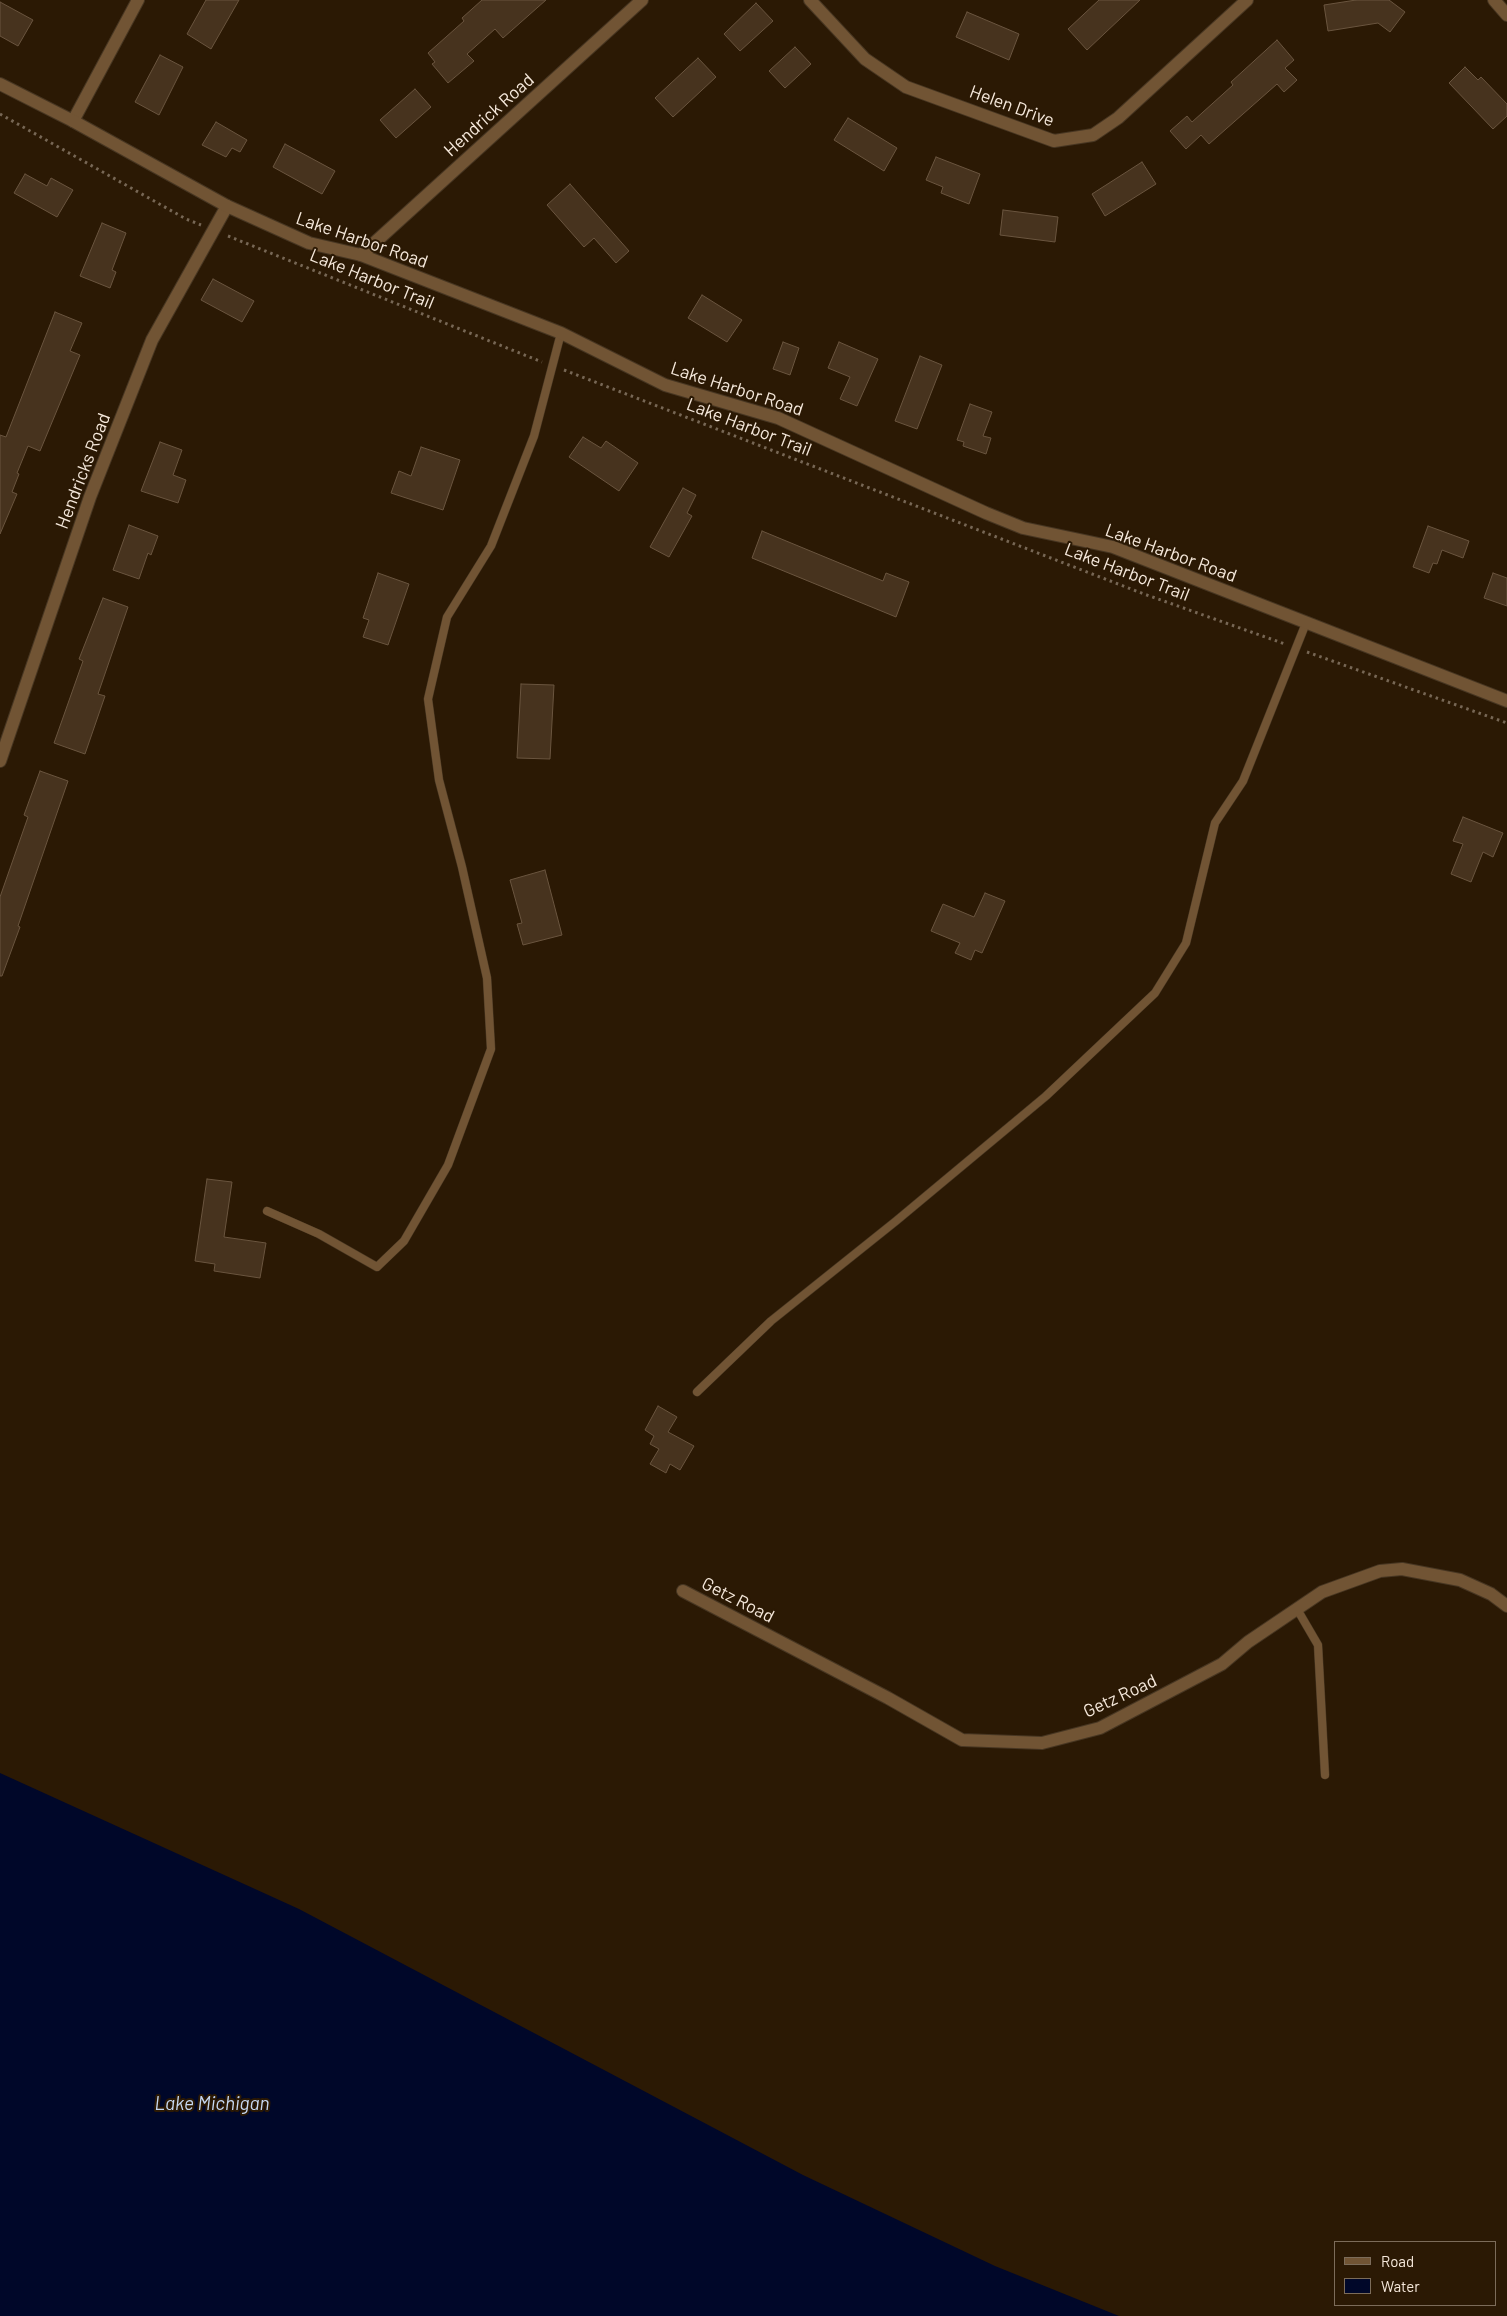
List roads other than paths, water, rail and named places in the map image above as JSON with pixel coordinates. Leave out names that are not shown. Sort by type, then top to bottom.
[{"type":"street","points":[[73,121],[138,0]]},
{"type":"street","name":"Hendrick Road","points":[[361,256],[642,0]]},
{"type":"street","name":"Helen Drive","points":[[810,0],[865,59],[906,87],[1054,141],[1093,135],[1118,118],[1247,0]]},
{"type":"street","points":[[1494,0],[1507,14]]},
{"type":"street","name":"Lake Harbor Road","points":[[0,84],[73,121],[227,206],[309,243],[361,256],[560,333],[665,385],[778,418],[1014,524],[1113,548],[1507,701]]},
{"type":"street","name":"Hendricks Road","points":[[0,761],[90,498],[152,340],[227,206]]},
{"type":"street","name":"Getz Road","points":[[684,1591],[888,1698],[962,1740],[1042,1743],[1100,1728],[1222,1664],[1248,1642],[1322,1592],[1380,1571],[1402,1569],[1460,1580],[1491,1594],[1507,1606]]},
{"type":"lane","points":[[268,1211],[319,1234],[377,1267],[404,1240],[448,1165],[491,1049],[487,978],[462,867],[439,780],[428,699],[447,617],[491,546],[534,436],[560,333]]},
{"type":"lane","points":[[697,1392],[771,1321],[896,1221],[1046,1096],[1155,993],[1186,943],[1215,823],[1243,781],[1306,622]]},
{"type":"lane","points":[[1297,1609],[1318,1646],[1325,1775]]},
{"type":"water","name":"Lake Michigan","points":[[0,1773],[299,1909],[803,2175],[995,2266],[1119,2316],[0,2316]]}]
